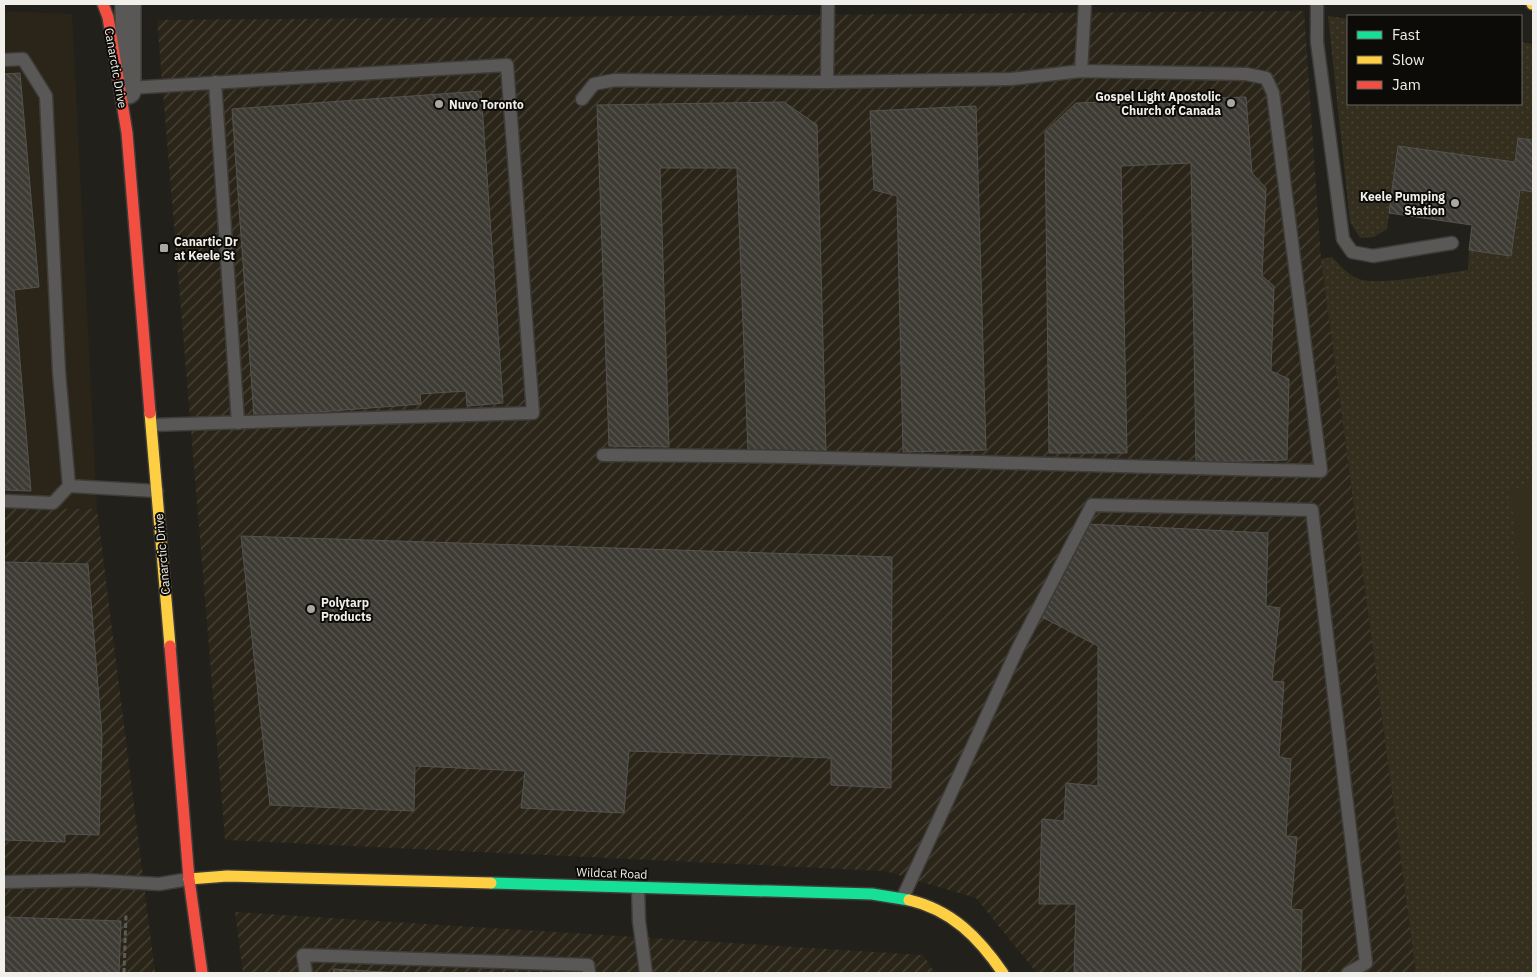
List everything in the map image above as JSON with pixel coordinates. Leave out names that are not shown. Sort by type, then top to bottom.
[{"type":"street","name":"Canarctic Drive","points":[[103,4],[108,17],[127,133],[189,879],[202,973]]},
{"type":"street","name":"Canarctic Drive","points":[[127,133],[128,4]]},
{"type":"street","name":"Wildcat Road","points":[[189,879],[228,876],[872,894],[903,897],[935,908],[964,926],[988,948],[1004,973]]},
{"type":"lane","points":[[827,82],[828,4]]},
{"type":"lane","points":[[1081,71],[1085,4]]},
{"type":"lane","points":[[1317,4],[1317,42],[1342,239],[1352,252],[1373,256],[1452,243]]},
{"type":"lane","points":[[4,60],[23,59],[46,96],[60,372],[69,486],[53,504],[4,502]]},
{"type":"lane","points":[[128,88],[507,65],[533,413],[152,426]]},
{"type":"lane","points":[[582,99],[594,84],[615,80],[827,82],[1011,79],[1081,71],[1246,74],[1266,78],[1273,93],[1321,471],[1160,468],[872,457],[603,455]]},
{"type":"lane","points":[[214,82],[238,423]]},
{"type":"lane","points":[[69,486],[157,491]]},
{"type":"lane","points":[[903,897],[1017,650],[1092,505],[1312,510],[1366,963],[1348,973]]},
{"type":"lane","points":[[4,882],[87,880],[159,884],[189,879]]},
{"type":"lane","points":[[638,888],[639,921],[646,973]]},
{"type":"lane","points":[[306,973],[304,955],[588,965],[589,973]]},
{"type":"path","points":[[124,973],[126,915]]},
{"type":"shaded area","points":[[4,11],[72,14],[97,509],[4,508]]},
{"type":"shaded area","points":[[1304,11],[1321,259],[1416,973],[1037,973],[976,898],[885,871],[225,840],[157,20]]},
{"type":"shaded area","points":[[1328,16],[1347,19],[1347,105],[1522,105],[1522,42],[1533,44],[1533,140],[1518,138],[1515,162],[1399,146],[1387,229],[1374,237],[1360,238],[1350,222]]},
{"type":"shaded area","points":[[1520,190],[1533,192],[1533,973],[1416,973],[1321,259],[1332,257],[1348,272],[1359,279],[1381,281],[1468,270],[1469,250],[1511,256]]},
{"type":"shaded area","points":[[1533,486],[1533,680],[1510,489]]},
{"type":"shaded area","points":[[4,508],[97,509],[155,973],[4,973]]},
{"type":"shaded area","points":[[235,912],[923,955],[935,973],[243,973]]},
{"type":"building","points":[[20,73],[39,287],[14,290],[31,491],[4,490],[4,74]]},
{"type":"building","points":[[481,91],[503,403],[467,406],[466,391],[420,394],[421,404],[254,417],[232,109]]},
{"type":"building","points":[[1246,97],[1252,173],[1266,188],[1262,276],[1274,286],[1271,371],[1289,379],[1287,460],[1196,462],[1191,163],[1121,166],[1127,453],[1049,453],[1045,132],[1076,103]]},
{"type":"building","points":[[784,102],[817,125],[826,452],[748,452],[737,168],[660,168],[669,447],[609,446],[597,105]]},
{"type":"building","points":[[976,106],[986,450],[903,452],[897,196],[874,190],[870,111]]},
{"type":"building","name":"Keele Pumping Station","points":[[1518,138],[1533,140],[1533,192],[1520,190],[1511,256],[1469,250],[1472,225],[1389,213],[1398,146],[1515,162]]},
{"type":"building","points":[[1088,524],[1268,533],[1266,606],[1280,608],[1272,681],[1284,682],[1279,757],[1291,759],[1286,836],[1297,837],[1291,909],[1302,910],[1301,973],[1074,973],[1076,904],[1039,904],[1042,819],[1064,821],[1066,783],[1098,786],[1098,646],[1042,617]]},
{"type":"building","points":[[241,536],[892,557],[891,788],[831,785],[831,758],[629,751],[624,813],[521,808],[525,771],[415,766],[414,811],[270,805]]},
{"type":"building","points":[[4,562],[88,564],[102,736],[99,835],[65,834],[65,842],[4,840]]},
{"type":"building","points":[[4,917],[121,921],[119,973],[4,973]]},
{"type":"building","points":[[333,969],[401,973],[334,973]]},
{"type":"traffic: fast","points":[[491,883],[872,894],[909,900]]},
{"type":"traffic: slow","points":[[150,413],[170,646]]},
{"type":"traffic: slow","points":[[189,879],[227,876],[491,883]]},
{"type":"traffic: slow","points":[[909,900],[938,911],[963,927],[984,948],[1003,973]]},
{"type":"traffic: jam","points":[[103,4],[108,17],[127,133],[150,413]]},
{"type":"traffic: jam","points":[[170,646],[189,879],[202,973]]},
{"type":"place","name":"Gospel Light Apostolic Church of Canada","points":[[1231,103]]},
{"type":"place","name":"Nuvo Toronto","points":[[439,104]]},
{"type":"place","name":"Keele Pumping Station","points":[[1455,203]]},
{"type":"place","name":"Canartic Dr at Keele St","points":[[164,248]]},
{"type":"place","name":"Polytarp Products","points":[[311,609]]}]
